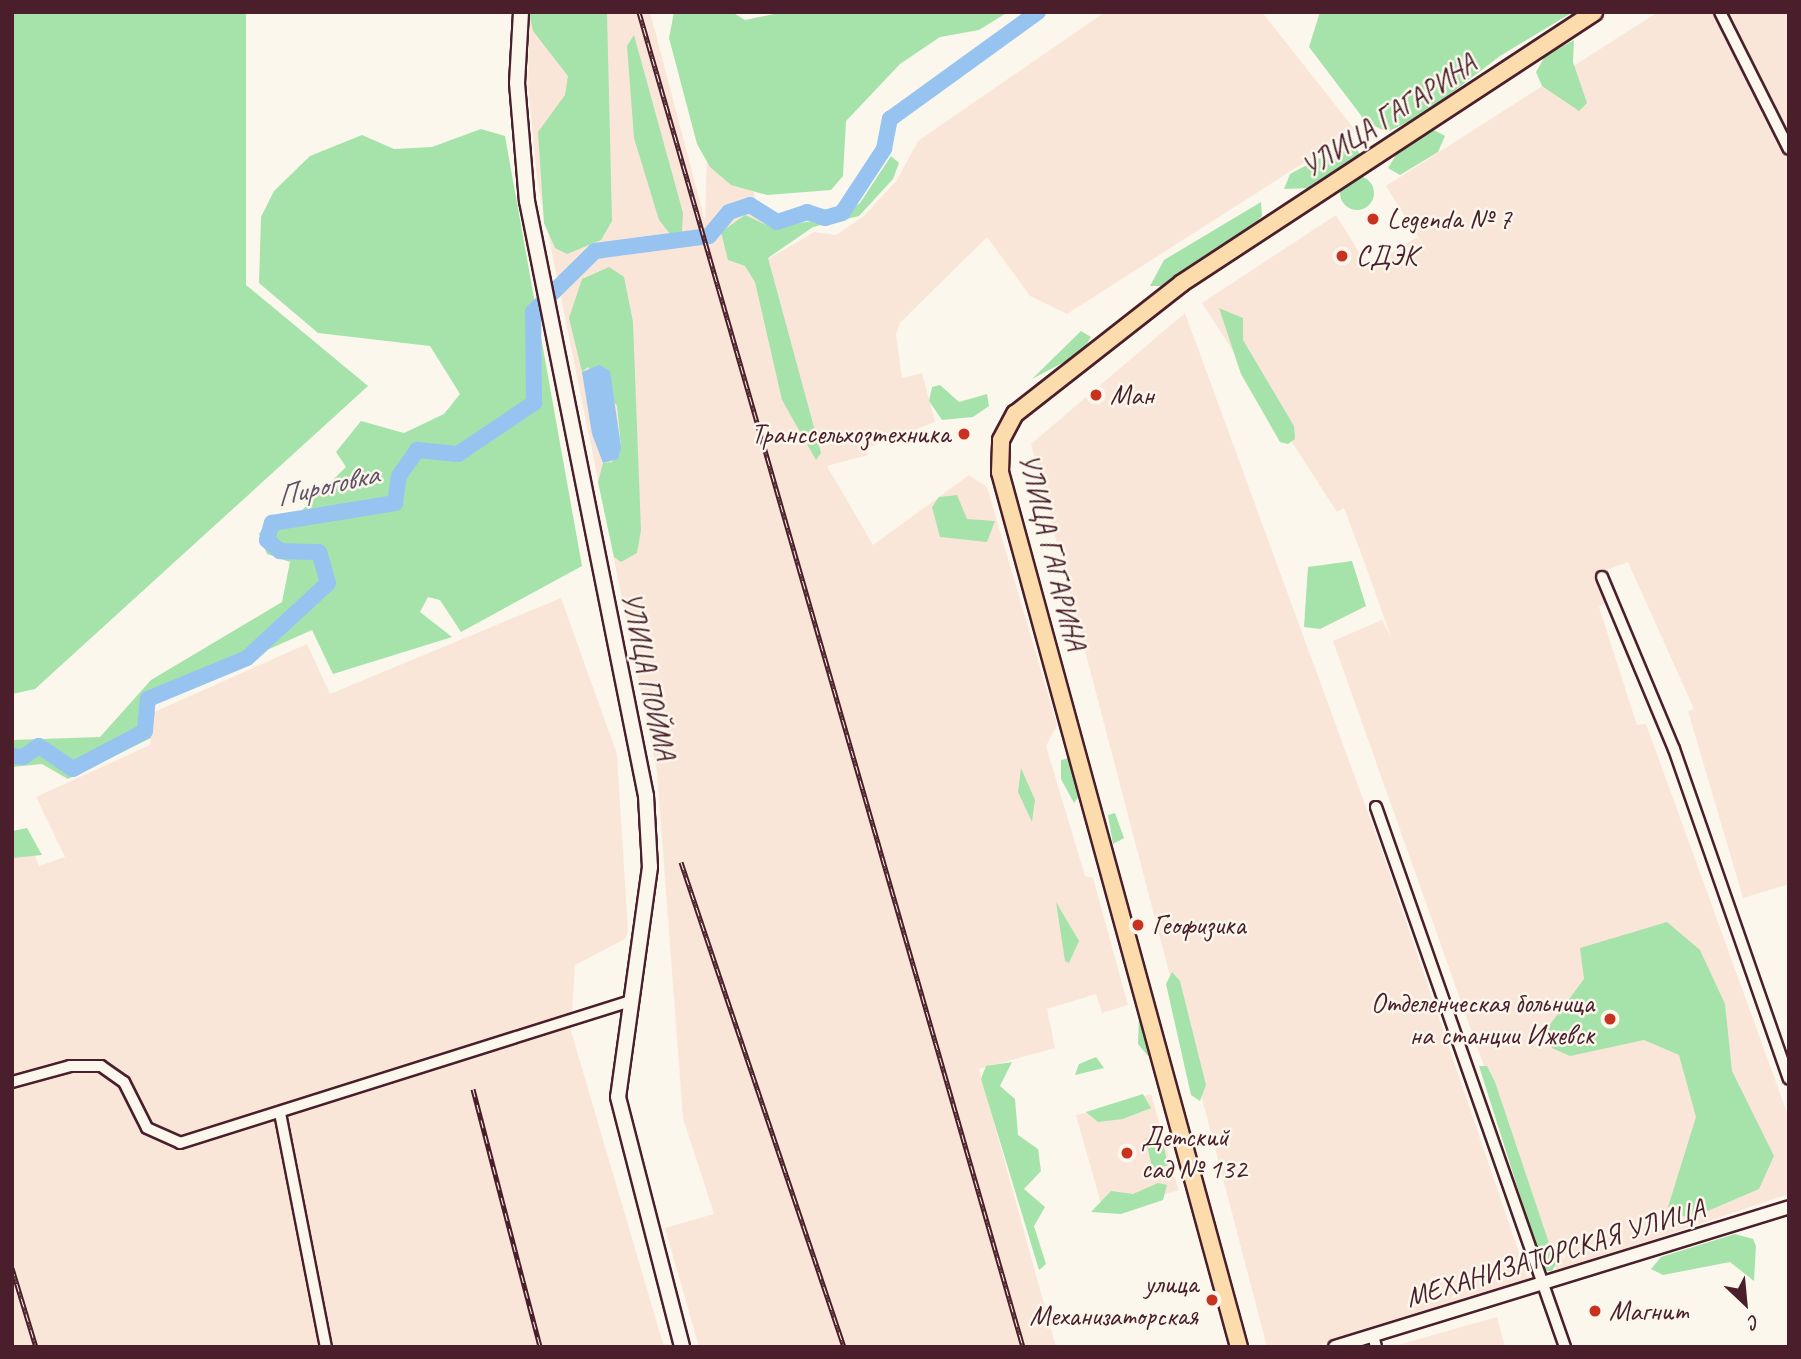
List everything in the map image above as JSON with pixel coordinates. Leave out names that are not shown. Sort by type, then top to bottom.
[{"type":"main road","name":"УЛИЦА ПОЙМА","points":[[522,12],[517,83],[527,201],[646,796],[650,867],[628,1002],[618,1097],[621,1124],[682,1347]]},
{"type":"main road","name":"УЛИЦА ГАГАРИНА","points":[[1239,1347],[1000,472],[1000,440],[1015,414],[1182,284],[1594,12]]},
{"type":"street","points":[[1720,12],[1789,149]]},
{"type":"street","points":[[1602,576],[1674,749],[1789,1079]]},
{"type":"street","points":[[1376,807],[1545,1282],[1565,1347]]},
{"type":"street","points":[[12,1082],[70,1066],[101,1066],[124,1082],[147,1128],[167,1142],[195,1140],[628,1002]]},
{"type":"street","points":[[280,1113],[326,1347]]},
{"type":"street","name":"МЕХАНИЗАТОРСКАЯ УЛИЦА","points":[[1335,1347],[1374,1341],[1545,1282],[1789,1207]]},
{"type":"shaded area","points":[[530,12],[650,12],[705,221],[708,118],[734,112],[770,258],[814,232],[836,235],[864,216],[897,180],[918,141],[1105,12],[1262,12],[1355,130],[1067,314],[1030,296],[987,237],[900,323],[896,334],[902,378],[922,373],[935,422],[867,448],[868,455],[827,466],[873,545],[969,475],[987,487],[1057,725],[1046,746],[1085,876],[1093,878],[1128,1005],[1102,1013],[1096,994],[1047,1009],[1055,1048],[979,1069],[1056,1347],[699,1347],[665,1228],[714,1214],[683,1118],[657,772],[537,179],[528,83]]},
{"type":"shaded area","points":[[1658,12],[1789,12],[1789,884],[1743,898],[1688,711],[1694,709],[1628,562],[1595,574],[1605,603],[1599,607],[1637,725],[1646,724],[1789,1118],[1789,1194],[1557,1272],[1333,641],[1382,620],[1391,637],[1364,561],[1344,508],[1337,512],[1202,303],[1336,215],[1368,267],[1417,237],[1430,256],[1386,186]]},
{"type":"shaded area","points":[[1185,313],[1382,851],[1528,1279],[1314,1347],[1267,1347],[1031,444]]},
{"type":"shaded area","points":[[561,598],[617,754],[628,931],[625,939],[575,965],[571,1031],[664,1347],[12,1347],[12,857],[34,853],[39,866],[65,857],[36,797],[150,745],[154,712],[307,644],[330,694]]},
{"type":"shaded area","name":"Детский сад № 132","points":[[1151,1094],[1179,1190],[1104,1212],[1076,1115]]},
{"type":"shaded area","points":[[1497,1317],[1505,1347],[1394,1347],[1394,1346]]},
{"type":"green space","points":[[12,12],[246,12],[246,285],[368,386],[35,689],[12,694]]},
{"type":"green space","points":[[529,12],[607,12],[612,221],[601,240],[567,254],[555,248],[544,223],[538,132],[565,95],[568,76],[533,31]]},
{"type":"green space","points":[[674,12],[732,12],[745,20],[784,12],[1008,12],[979,30],[940,37],[900,64],[846,121],[843,176],[831,190],[767,195],[731,185],[710,167],[697,144],[669,38]]},
{"type":"green space","points":[[1320,12],[1573,12],[1500,56],[1423,115],[1387,132],[1366,122],[1309,47]]},
{"type":"green space","points":[[634,35],[683,213],[682,232],[674,239],[659,220],[634,138],[627,46]]},
{"type":"green space","points":[[1574,40],[1573,62],[1587,103],[1579,111],[1542,86],[1536,72],[1545,56]]},
{"type":"green space","points":[[481,129],[505,136],[582,566],[461,632],[440,600],[428,597],[420,612],[452,637],[333,674],[312,630],[163,696],[152,708],[151,738],[68,779],[42,764],[12,767],[12,740],[100,737],[151,680],[282,602],[290,562],[267,554],[259,534],[270,517],[294,518],[346,467],[336,452],[361,421],[404,433],[444,414],[460,394],[430,346],[318,333],[259,283],[261,217],[274,191],[310,156],[362,135],[394,149],[432,147]]},
{"type":"green space","points":[[1434,130],[1445,136],[1438,152],[1400,175],[1388,168],[1401,147]]},
{"type":"green space","points":[[1356,147],[1360,155],[1354,161],[1310,188],[1284,189],[1290,174],[1337,149]]},
{"type":"green space","points":[[891,156],[899,163],[893,179],[859,216],[813,227],[768,258],[821,453],[816,460],[782,400],[755,282],[745,266],[728,260],[721,232],[745,215],[771,227],[841,217],[860,203]]},
{"type":"green space","points":[[1357,176],[1369,181],[1374,193],[1369,205],[1357,210],[1345,205],[1340,193],[1345,181]]},
{"type":"green space","points":[[1261,202],[1262,216],[1252,226],[1163,286],[1150,286],[1164,260]]},
{"type":"green space","points":[[609,267],[624,277],[633,322],[641,530],[637,553],[621,562],[614,557],[598,482],[603,463],[612,462],[621,447],[617,406],[588,367],[582,372],[569,318],[582,279]]},
{"type":"green space","points":[[1219,308],[1243,318],[1243,340],[1294,426],[1295,439],[1288,444],[1280,442],[1241,374]]},
{"type":"green space","points":[[1081,331],[1091,337],[1081,353],[1032,379]]},
{"type":"green space","points":[[940,385],[959,402],[987,394],[989,406],[973,417],[942,420],[929,401],[932,387]]},
{"type":"green space","points":[[957,495],[967,519],[995,521],[987,542],[940,537],[932,507],[939,497]]},
{"type":"green space","points":[[1352,561],[1366,606],[1320,629],[1304,627],[1308,567]]},
{"type":"green space","points":[[1069,758],[1079,796],[1074,803],[1061,779],[1061,760]]},
{"type":"green space","points":[[1021,768],[1035,800],[1032,822],[1018,792]]},
{"type":"green space","points":[[1115,813],[1124,838],[1113,844],[1108,815]]},
{"type":"green space","points":[[27,828],[42,855],[12,858],[12,831]]},
{"type":"green space","points":[[1056,902],[1079,941],[1069,963],[1065,961]]},
{"type":"green space","points":[[1667,922],[1700,950],[1725,1004],[1732,1071],[1774,1156],[1759,1189],[1689,1219],[1668,1207],[1696,1117],[1679,1055],[1644,1040],[1570,1056],[1552,1048],[1546,1030],[1584,979],[1580,948]]},
{"type":"green space","points":[[1172,972],[1180,981],[1206,1085],[1200,1101],[1191,1095],[1166,984]]},
{"type":"green space","points":[[1139,1016],[1153,1054],[1148,1056],[1138,1044]]},
{"type":"green space","points":[[1096,1057],[1104,1068],[1075,1075],[1079,1064]]},
{"type":"green space","points":[[1012,1062],[1000,1086],[1015,1099],[1018,1135],[1038,1149],[1041,1171],[1024,1189],[1045,1207],[1034,1226],[1046,1264],[1039,1270],[981,1079],[986,1066]]},
{"type":"green space","points":[[1479,1066],[1487,1066],[1495,1082],[1556,1264],[1552,1271],[1544,1271]]},
{"type":"green space","points":[[1143,1094],[1151,1108],[1123,1119],[1098,1122],[1086,1112]]},
{"type":"green space","points":[[1161,1135],[1168,1165],[1152,1169],[1145,1139]]},
{"type":"green space","points":[[1158,1183],[1167,1185],[1163,1200],[1121,1214],[1091,1212],[1111,1191],[1133,1194]]},
{"type":"green space","points":[[1735,1234],[1753,1239],[1756,1246],[1754,1281],[1730,1262],[1663,1275],[1651,1269],[1661,1257]]},
{"type":"water","points":[[599,365],[610,371],[621,447],[618,459],[603,463],[592,434],[582,372]]},
{"type":"waterway","name":"Пироговка","points":[[12,756],[23,757],[39,746],[73,769],[145,731],[148,699],[247,658],[328,583],[319,552],[280,551],[267,540],[272,523],[395,503],[399,476],[417,450],[458,454],[534,403],[533,312],[595,251],[709,236],[729,212],[750,205],[777,222],[807,212],[825,218],[842,213],[884,149],[890,119],[1038,12]]},
{"type":"railway","points":[[639,12],[1023,1347]]},
{"type":"railway","points":[[681,862],[844,1347]]},
{"type":"railway","points":[[473,1089],[540,1347]]},
{"type":"railway","points":[[12,1268],[36,1347]]},
{"type":"place","name":"Legenda № 7","points":[[1373,219]]},
{"type":"place","name":"СДЭК","points":[[1342,256]]},
{"type":"place","name":"Ман","points":[[1096,395]]},
{"type":"place","name":"Транссельхозтехника","points":[[964,434]]},
{"type":"place","name":"Геофизика","points":[[1138,925]]},
{"type":"place","name":"Отделенческая больница на станции Ижевск","points":[[1610,1019]]},
{"type":"place","name":"Детский сад № 132","points":[[1127,1153]]},
{"type":"place","name":"улица Механизаторская","points":[[1212,1300]]},
{"type":"place","name":"Магнит","points":[[1595,1311]]}]
